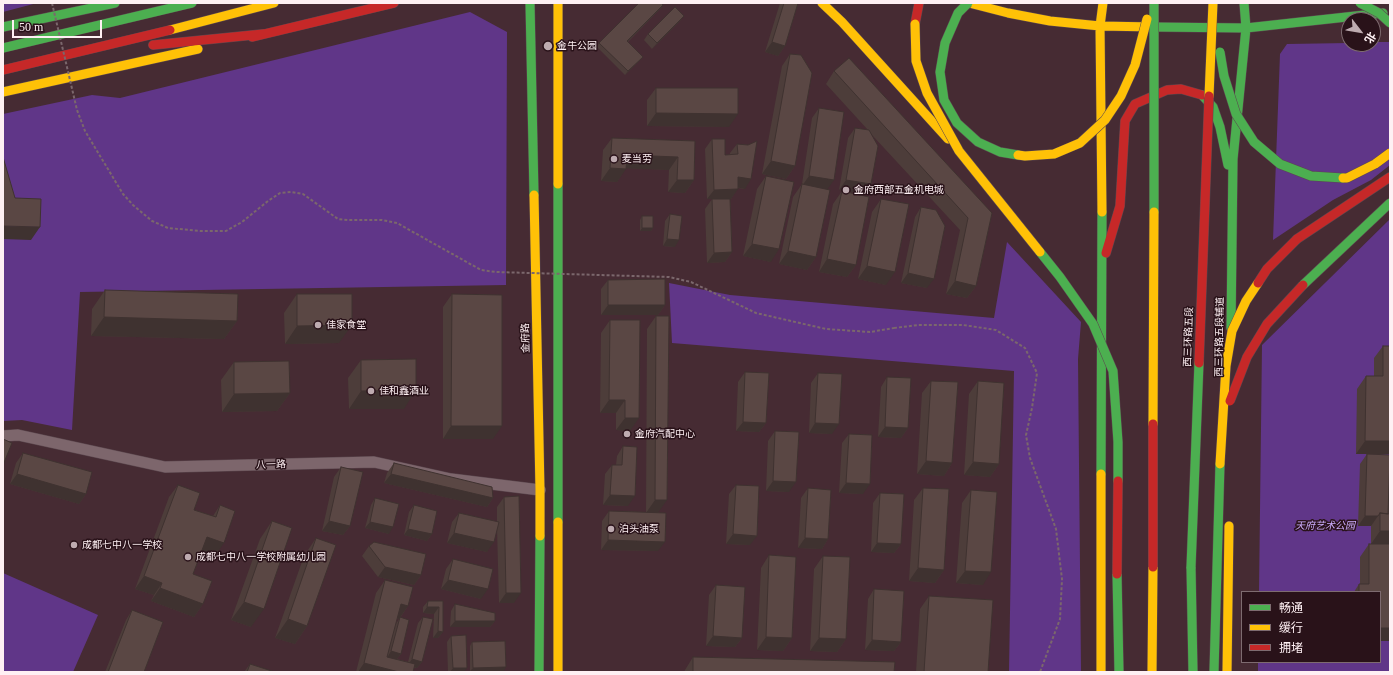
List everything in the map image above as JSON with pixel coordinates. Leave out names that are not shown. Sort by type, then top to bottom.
[{"type":"main road","points":[[3,27],[115,3]]},
{"type":"main road","points":[[3,48],[192,3]]},
{"type":"main road","points":[[3,70],[83,52],[274,3]]},
{"type":"main road","points":[[3,92],[394,3]]},
{"type":"main road","name":"金府路","points":[[530,3],[540,490],[540,672]]},
{"type":"main road","points":[[558,3],[558,672]]},
{"type":"main road","points":[[822,3],[842,22],[958,151],[1060,277],[1093,324],[1113,371],[1118,442],[1116,574],[1119,672]]},
{"type":"main road","points":[[919,3],[915,24],[916,61],[927,93],[958,151]]},
{"type":"main road","points":[[1153,3],[1135,65],[1122,96],[1106,120],[1080,143],[1054,154],[1025,156],[1000,152],[978,142],[957,123],[944,100],[940,72],[944,43],[958,13],[969,3],[1008,13],[1050,21],[1100,26],[1246,28],[1390,13]]},
{"type":"main road","points":[[1101,672],[1102,269],[1100,26],[1103,3]]},
{"type":"main road","points":[[1152,672],[1153,3]]},
{"type":"main road","points":[[1213,3],[1224,76],[1236,114],[1254,142],[1280,164],[1312,176],[1347,178],[1375,164],[1390,153]]},
{"type":"main road","name":"西三环路五段","points":[[1193,672],[1191,567],[1213,3]]},
{"type":"main road","name":"西三环路五段辅道","points":[[1229,458],[1233,159],[1246,28],[1244,3]]},
{"type":"main road","points":[[1360,3],[1379,13],[1390,23]]},
{"type":"main road","points":[[3,33],[166,10]]},
{"type":"main road","points":[[83,52],[263,34]]},
{"type":"main road","points":[[1102,269],[1120,206],[1125,121],[1135,104],[1167,90],[1181,89],[1201,94],[1213,107],[1220,127],[1233,188]]},
{"type":"main road","points":[[1214,672],[1221,442],[1227,359],[1232,332],[1246,301],[1267,269],[1297,239],[1390,177]]},
{"type":"main road","points":[[1221,442],[1231,397],[1247,357],[1267,324],[1295,292],[1390,203]]},
{"type":"main road","points":[[1227,672],[1229,513]]},
{"type":"street","name":"八一路","points":[[3,436],[18,435],[165,467],[374,462],[451,480],[540,490]]},
{"type":"path","points":[[52,3],[77,110],[85,131],[123,194],[133,205],[152,221],[168,228],[201,231],[226,230],[242,222],[280,193],[291,192],[303,194],[338,218],[348,220],[382,220],[397,223],[481,270],[496,272],[669,277],[691,282],[756,313],[826,329],[870,332],[918,325],[963,325],[996,330],[1025,348],[1037,373],[1026,435],[1030,458],[1056,529],[1062,579],[1060,620],[1040,672]]},
{"type":"green space","points":[[3,3],[37,3],[3,12]]},
{"type":"green space","points":[[470,12],[507,32],[506,285],[80,292],[72,430],[22,420],[3,421],[3,114],[92,95],[120,98]]},
{"type":"green space","points":[[1381,42],[1390,42],[1390,165],[1371,180],[1333,200],[1273,240],[1280,54],[1287,44],[1341,43],[1341,52],[1381,52]]},
{"type":"green space","name":"天府艺术公园","points":[[1390,219],[1390,672],[1258,672],[1258,663],[1381,663],[1381,591],[1259,591],[1262,345]]},
{"type":"green space","points":[[1007,242],[1081,322],[1078,359],[1081,672],[1009,672],[1014,371],[672,343],[669,283],[730,295],[994,318]]},
{"type":"green space","points":[[3,573],[98,615],[73,672],[3,672]]},
{"type":"building","points":[[639,3],[661,3],[663,5],[627,41],[643,57],[628,71],[599,43]]},
{"type":"building","points":[[784,3],[798,3],[785,46],[772,42]]},
{"type":"building","points":[[675,7],[684,16],[657,43],[648,34]]},
{"type":"building","points":[[790,54],[801,55],[812,73],[795,166],[771,161]]},
{"type":"building","points":[[849,58],[992,213],[976,286],[955,281],[968,218],[834,71]]},
{"type":"building","points":[[656,88],[738,88],[738,114],[656,113]]},
{"type":"building","points":[[819,108],[844,112],[834,180],[809,176]]},
{"type":"building","points":[[855,128],[869,130],[878,146],[871,184],[846,180]]},
{"type":"building","points":[[612,138],[695,141],[694,180],[677,180],[678,157],[627,155],[626,169],[610,168]]},
{"type":"building","points":[[712,139],[725,139],[725,155],[738,154],[737,144],[748,145],[757,141],[751,179],[738,177],[738,189],[714,190]]},
{"type":"building","points":[[3,157],[15,198],[41,199],[40,227],[3,226]]},
{"type":"building","points":[[766,176],[794,182],[779,249],[752,244]]},
{"type":"building","points":[[802,184],[830,190],[816,257],[788,251]]},
{"type":"building","points":[[842,191],[869,197],[856,265],[827,259]]},
{"type":"building","points":[[712,199],[730,199],[732,252],[714,253]]},
{"type":"building","points":[[881,199],[909,204],[895,272],[867,266]]},
{"type":"building","points":[[921,207],[936,210],[945,226],[934,279],[908,273]]},
{"type":"building","points":[[670,214],[682,216],[679,240],[667,239]]},
{"type":"building","points":[[642,216],[653,216],[653,228],[642,228]]},
{"type":"building","points":[[665,279],[665,305],[608,305],[608,280]]},
{"type":"building","points":[[105,290],[238,294],[237,321],[104,317]]},
{"type":"building","points":[[297,294],[352,294],[352,325],[297,326]]},
{"type":"building","points":[[452,294],[502,295],[502,426],[451,426]]},
{"type":"building","points":[[656,316],[669,316],[667,500],[655,500]]},
{"type":"building","points":[[610,320],[640,320],[639,418],[625,418],[625,400],[609,400]]},
{"type":"building","points":[[1383,346],[1390,346],[1390,441],[1365,441],[1366,376],[1383,376]]},
{"type":"building","points":[[416,359],[416,390],[361,391],[361,360]]},
{"type":"building","points":[[289,361],[290,393],[234,394],[234,362]]},
{"type":"building","points":[[745,372],[769,373],[766,423],[743,422]]},
{"type":"building","points":[[818,373],[842,374],[839,424],[815,423]]},
{"type":"building","points":[[887,377],[911,378],[908,428],[885,427]]},
{"type":"building","points":[[931,381],[958,382],[952,463],[926,461]]},
{"type":"building","points":[[978,381],[1004,383],[999,464],[973,462]]},
{"type":"building","points":[[775,431],[799,432],[796,482],[773,481]]},
{"type":"building","points":[[849,434],[872,435],[870,484],[846,483]]},
{"type":"building","points":[[3,439],[12,443],[3,465]]},
{"type":"building","points":[[623,446],[637,447],[635,496],[610,495],[612,465],[622,465]]},
{"type":"building","points":[[23,453],[92,472],[86,494],[17,474]]},
{"type":"building","points":[[1367,454],[1390,455],[1388,514],[1380,513],[1378,516],[1365,516]]},
{"type":"building","points":[[394,463],[492,487],[493,498],[391,474]]},
{"type":"building","points":[[341,467],[363,472],[350,526],[329,521]]},
{"type":"building","points":[[178,485],[200,493],[194,510],[216,517],[220,505],[235,511],[224,543],[207,537],[193,574],[212,581],[203,604],[160,588],[162,583],[144,576]]},
{"type":"building","points":[[736,485],[759,486],[757,536],[733,534]]},
{"type":"building","points":[[808,488],[831,490],[828,539],[805,538]]},
{"type":"building","points":[[923,488],[949,489],[944,570],[918,568]]},
{"type":"building","points":[[971,490],[997,492],[991,572],[965,571]]},
{"type":"building","points":[[880,493],[904,494],[901,544],[877,543]]},
{"type":"building","points":[[519,496],[521,593],[506,593],[504,497]]},
{"type":"building","points":[[375,498],[399,504],[393,527],[370,522]]},
{"type":"building","points":[[414,505],[437,511],[432,534],[408,529]]},
{"type":"building","points":[[609,511],[666,513],[665,542],[608,540]]},
{"type":"building","points":[[459,513],[499,522],[494,542],[454,533]]},
{"type":"building","points":[[1380,513],[1390,514],[1390,531],[1380,531]]},
{"type":"building","points":[[272,521],[292,528],[264,609],[244,602]]},
{"type":"building","points":[[316,538],[336,545],[307,626],[288,619]]},
{"type":"building","points":[[374,542],[426,554],[421,575],[385,567],[369,546]]},
{"type":"building","points":[[1369,544],[1390,544],[1390,628],[1381,628],[1381,591],[1359,591],[1359,584],[1369,584]]},
{"type":"building","points":[[769,555],[796,557],[792,638],[766,637]]},
{"type":"building","points":[[823,556],[850,557],[846,639],[819,638]]},
{"type":"building","points":[[453,559],[493,569],[488,589],[448,580]]},
{"type":"building","points":[[385,580],[413,587],[408,606],[401,604],[387,657],[415,664],[413,672],[399,672],[364,663]]},
{"type":"building","points":[[716,585],[745,587],[742,638],[713,636]]},
{"type":"building","points":[[874,589],[904,591],[901,642],[872,640]]},
{"type":"building","points":[[929,596],[993,600],[988,672],[924,672]]},
{"type":"building","points":[[428,601],[443,601],[443,632],[438,631],[439,607],[427,607]]},
{"type":"building","points":[[455,604],[495,613],[495,621],[455,621]]},
{"type":"building","points":[[132,610],[163,622],[144,672],[108,672]]},
{"type":"building","points":[[400,617],[409,620],[401,654],[391,651]]},
{"type":"building","points":[[423,617],[433,619],[422,662],[412,659]]},
{"type":"building","points":[[466,635],[467,668],[453,668],[451,636]]},
{"type":"building","points":[[505,641],[506,667],[473,668],[472,642]]},
{"type":"building","points":[[693,657],[895,662],[894,672],[693,672]]},
{"type":"building","points":[[250,664],[275,672],[247,672]]},
{"type":"traffic: fast","points":[[3,27],[115,3]]},
{"type":"traffic: fast","points":[[3,48],[192,3]]},
{"type":"traffic: fast","points":[[530,3],[534,195]]},
{"type":"traffic: fast","points":[[968,3],[958,13],[945,43],[940,72],[944,100],[957,123],[978,142],[1000,152],[1018,155]]},
{"type":"traffic: fast","points":[[1154,3],[1154,212]]},
{"type":"traffic: fast","points":[[1231,328],[1233,159],[1246,28],[1244,3]]},
{"type":"traffic: fast","points":[[1360,3],[1379,13],[1390,23]]},
{"type":"traffic: fast","points":[[1154,27],[1246,28],[1383,13]]},
{"type":"traffic: fast","points":[[1220,52],[1224,76],[1236,114],[1254,142],[1280,164],[1311,176],[1343,178]]},
{"type":"traffic: fast","points":[[1202,95],[1213,107],[1220,127],[1228,165]]},
{"type":"traffic: fast","points":[[558,184],[558,522]]},
{"type":"traffic: fast","points":[[1303,285],[1390,203]]},
{"type":"traffic: fast","points":[[1101,474],[1102,212]]},
{"type":"traffic: fast","points":[[1040,252],[1060,277],[1093,324],[1113,371],[1118,442],[1118,481]]},
{"type":"traffic: fast","points":[[1191,567],[1199,363]]},
{"type":"traffic: fast","points":[[1214,671],[1220,464]]},
{"type":"traffic: fast","points":[[539,672],[540,536]]},
{"type":"traffic: fast","points":[[1191,567],[1193,672]]},
{"type":"traffic: fast","points":[[1117,574],[1119,672]]},
{"type":"traffic: slow","points":[[170,30],[274,3]]},
{"type":"traffic: slow","points":[[558,3],[558,184]]},
{"type":"traffic: slow","points":[[822,3],[842,22],[948,139]]},
{"type":"traffic: slow","points":[[969,3],[1008,13],[1050,21],[1100,26],[1154,27]]},
{"type":"traffic: slow","points":[[1102,212],[1100,26],[1103,3]]},
{"type":"traffic: slow","points":[[1209,96],[1213,3]]},
{"type":"traffic: slow","points":[[1018,155],[1054,154],[1080,143],[1105,120],[1121,96],[1135,65],[1147,19]]},
{"type":"traffic: slow","points":[[915,24],[916,61],[927,93],[959,151],[1040,252]]},
{"type":"traffic: slow","points":[[3,92],[198,49]]},
{"type":"traffic: slow","points":[[1343,178],[1347,178],[1375,164],[1390,153]]},
{"type":"traffic: slow","points":[[534,195],[540,536]]},
{"type":"traffic: slow","points":[[1153,424],[1154,212]]},
{"type":"traffic: slow","points":[[1220,464],[1226,366],[1232,331],[1246,301],[1258,283]]},
{"type":"traffic: slow","points":[[1101,474],[1101,672]]},
{"type":"traffic: slow","points":[[558,522],[558,672]]},
{"type":"traffic: slow","points":[[1227,672],[1229,526]]},
{"type":"traffic: slow","points":[[1152,672],[1153,567]]},
{"type":"traffic: jam","points":[[252,37],[394,3]]},
{"type":"traffic: jam","points":[[915,24],[919,3]]},
{"type":"traffic: jam","points":[[3,70],[170,30]]},
{"type":"traffic: jam","points":[[153,45],[263,34]]},
{"type":"traffic: jam","points":[[1106,253],[1120,206],[1125,121],[1135,104],[1167,90],[1181,89],[1202,95]]},
{"type":"traffic: jam","points":[[1199,363],[1209,96]]},
{"type":"traffic: jam","points":[[1297,239],[1390,177]]},
{"type":"traffic: jam","points":[[1258,283],[1267,269],[1297,239]]},
{"type":"traffic: jam","points":[[1230,401],[1247,357],[1267,324],[1303,285]]},
{"type":"traffic: jam","points":[[1153,424],[1153,567]]},
{"type":"traffic: jam","points":[[1117,574],[1118,481]]},
{"type":"place","name":"金牛公园","points":[[548,46]]},
{"type":"place","name":"麦当劳","points":[[614,159]]},
{"type":"place","name":"金府西部五金机电城","points":[[846,190]]},
{"type":"place","name":"佳家食堂","points":[[318,325]]},
{"type":"place","name":"佳和鑫酒业","points":[[371,391]]},
{"type":"place","name":"金府汽配中心","points":[[627,434]]},
{"type":"place","name":"泊头油泵","points":[[611,529]]},
{"type":"place","name":"成都七中八一学校","points":[[74,545]]},
{"type":"place","name":"成都七中八一学校附属幼儿园","points":[[188,557]]}]
